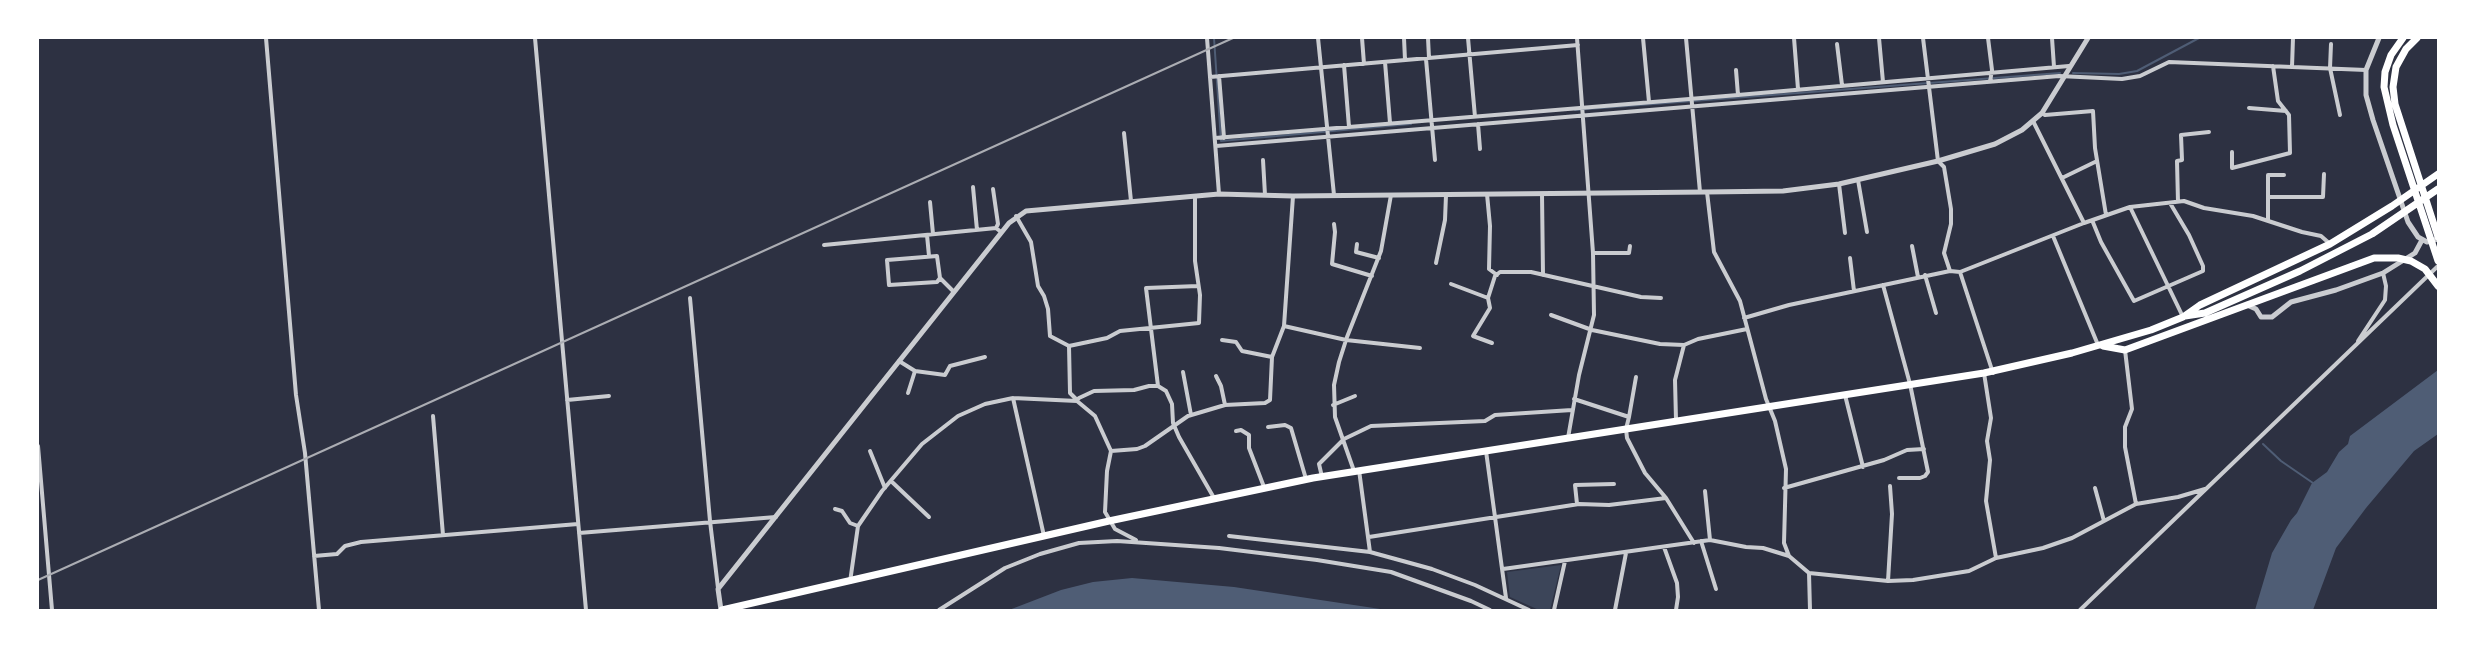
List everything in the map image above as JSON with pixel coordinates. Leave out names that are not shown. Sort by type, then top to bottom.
[{"type":"highway","points":[[2403,38],[2391,55],[2385,72],[2384,87],[2387,105],[2439,238]]},
{"type":"highway","points":[[2417,38],[2399,58],[2393,87],[2395,104],[2439,261]]},
{"type":"highway","points":[[721,610],[850,583],[1108,521],[1306,479],[1993,372],[2151,330],[2183,317],[2200,306],[2330,244],[2439,174]]},
{"type":"highway","points":[[2183,317],[2205,313],[2300,271],[2372,234],[2439,189]]},
{"type":"highway","points":[[2098,345],[2125,350],[2362,261],[2388,257],[2411,261],[2425,269],[2439,286]]},
{"type":"street","points":[[266,38],[296,395],[305,453],[319,610]]},
{"type":"street","points":[[535,38],[586,610]]},
{"type":"street","points":[[1207,38],[1219,194]]},
{"type":"street","points":[[1318,38],[1334,195]]},
{"type":"street","points":[[1362,38],[1364,64]]},
{"type":"street","points":[[1404,38],[1405,60]]},
{"type":"street","points":[[1428,38],[1427,58],[1435,160]]},
{"type":"street","points":[[1468,38],[1475,117]]},
{"type":"street","points":[[1568,438],[1574,399],[1592,330],[1594,285],[1584,108],[1577,38]]},
{"type":"street","points":[[1644,38],[1649,102]]},
{"type":"street","points":[[1686,38],[1703,192],[1714,252],[1740,302],[1786,469],[1784,543],[1789,556]]},
{"type":"street","points":[[1794,38],[1798,88]]},
{"type":"street","points":[[1879,38],[1883,82]]},
{"type":"street","points":[[1923,38],[1938,161],[1944,167],[1951,209],[1951,224],[1944,253],[1950,271]]},
{"type":"street","points":[[1988,38],[1990,78]]},
{"type":"street","points":[[2052,38],[2054,68]]},
{"type":"street","points":[[718,589],[954,292],[999,230],[1016,216],[1035,209],[1219,194],[1293,196],[1783,191],[1839,184],[1938,161],[1995,144],[2034,121],[2042,113],[2088,38]]},
{"type":"street","points":[[2292,67],[2293,38]]},
{"type":"street","points":[[2376,39],[2366,70],[2366,95],[2399,201],[2418,237],[2427,242],[2439,238]]},
{"type":"street","points":[[1837,44],[1842,85]]},
{"type":"street","points":[[2331,44],[2330,68],[2340,115]]},
{"type":"street","points":[[1210,77],[1578,45]]},
{"type":"street","points":[[1385,62],[1390,123]]},
{"type":"street","points":[[1215,138],[1649,102],[1692,102],[1928,82],[1990,78],[2134,77],[2169,62],[2366,70]]},
{"type":"street","points":[[1344,65],[1349,127]]},
{"type":"street","points":[[1216,146],[1584,115],[1798,88],[1990,78],[2069,66]]},
{"type":"street","points":[[2232,152],[2232,168],[2290,153],[2289,115],[2278,101],[2273,66]]},
{"type":"street","points":[[1736,70],[1738,95]]},
{"type":"street","points":[[1220,76],[1224,138]]},
{"type":"street","points":[[2249,108],[2286,111]]},
{"type":"street","points":[[2042,113],[2045,115],[2093,111],[2097,161],[2106,215]]},
{"type":"street","points":[[2034,121],[2084,223]]},
{"type":"street","points":[[1478,124],[1480,149]]},
{"type":"street","points":[[2178,202],[2176,161],[2182,160],[2181,135],[2209,132]]},
{"type":"street","points":[[1124,133],[1131,201]]},
{"type":"street","points":[[1263,160],[1265,195]]},
{"type":"street","points":[[2062,178],[2097,161]]},
{"type":"street","points":[[2268,197],[2323,197],[2324,174]]},
{"type":"street","points":[[2268,221],[2268,175],[2284,175]]},
{"type":"street","points":[[1858,180],[1867,232]]},
{"type":"street","points":[[1839,184],[1845,233]]},
{"type":"street","points":[[973,187],[977,230]]},
{"type":"street","points":[[993,189],[999,230]]},
{"type":"street","points":[[1542,193],[1543,275]]},
{"type":"street","points":[[1487,194],[1490,226],[1489,269],[1497,274],[1507,271],[1543,275],[1641,297],[1661,298]]},
{"type":"street","points":[[1370,552],[1357,471],[1335,417],[1334,405],[1337,370],[1346,340],[1379,258],[1391,195]]},
{"type":"street","points":[[1436,263],[1445,220],[1446,195]]},
{"type":"street","points":[[1016,216],[1031,242],[1038,286],[1048,309],[1050,336],[1069,346],[1107,338],[1120,331],[1199,323],[1195,261],[1195,196]]},
{"type":"street","points":[[1111,451],[1137,449],[1191,415],[1224,405],[1265,403],[1270,400],[1272,357],[1284,326],[1293,196]]},
{"type":"street","points":[[1744,318],[1789,305],[1925,275],[1950,271],[1960,272],[2130,207],[2184,201],[2204,208],[2231,211],[2321,236],[2330,244]]},
{"type":"street","points":[[930,202],[933,234]]},
{"type":"street","points":[[2092,220],[2101,242],[2134,302],[2203,272],[2203,266],[2190,235],[2170,203]]},
{"type":"street","points":[[2130,207],[2183,317]]},
{"type":"street","points":[[1334,224],[1332,264],[1372,276]]},
{"type":"street","points":[[824,245],[977,230],[999,230]]},
{"type":"street","points":[[927,235],[929,256]]},
{"type":"street","points":[[2053,236],[2098,345]]},
{"type":"street","points":[[2242,305],[2252,306],[2261,317],[2272,317],[2291,302],[2337,290],[2383,273],[2415,253],[2422,240]]},
{"type":"street","points":[[1357,244],[1356,252],[1379,258]]},
{"type":"street","points":[[1593,253],[1629,253],[1630,246]]},
{"type":"street","points":[[1912,246],[1918,277]]},
{"type":"street","points":[[939,278],[936,282],[889,285],[887,260],[938,256],[939,278],[954,292]]},
{"type":"street","points":[[1850,258],[1854,291]]},
{"type":"street","points":[[2080,610],[2439,266]]},
{"type":"street","points":[[1960,272],[1993,372]]},
{"type":"street","points":[[2355,347],[2385,300],[2386,286],[2383,273]]},
{"type":"street","points":[[1492,343],[1473,336],[1490,308],[1488,298],[1497,274]]},
{"type":"street","points":[[1925,275],[1936,313]]},
{"type":"street","points":[[1450,284],[1488,298]]},
{"type":"street","points":[[1883,285],[1910,384],[1928,472],[1925,476],[1899,478]]},
{"type":"street","points":[[1198,286],[1146,288],[1158,386],[1170,397],[1175,426],[1214,498]]},
{"type":"street","points":[[690,298],[710,521],[721,610]]},
{"type":"street","points":[[2256,309],[2262,299]]},
{"type":"street","points":[[1551,315],[1592,330],[1660,344],[1684,345],[1698,339],[1747,329]]},
{"type":"street","points":[[1284,326],[1346,340],[1420,348]]},
{"type":"street","points":[[1222,340],[1236,342],[1242,351],[1272,357]]},
{"type":"street","points":[[1676,420],[1676,380],[1684,345]]},
{"type":"street","points":[[1069,346],[1070,393],[1095,416],[1111,451],[1104,496],[1108,521],[1115,529],[1138,541]]},
{"type":"street","points":[[2125,350],[2132,409],[2125,427],[2125,447],[2136,504]]},
{"type":"street","points":[[899,361],[915,371],[945,375],[950,366],[985,357]]},
{"type":"street","points":[[908,393],[915,371]]},
{"type":"street","points":[[1183,372],[1191,415]]},
{"type":"street","points":[[1984,373],[1991,418],[1986,501],[1996,558]]},
{"type":"street","points":[[1216,376],[1221,386],[1224,405]]},
{"type":"street","points":[[1636,377],[1626,429],[1627,438],[1645,473],[1666,498],[1694,543]]},
{"type":"street","points":[[850,583],[858,526],[885,488],[922,444],[958,416],[985,404],[1013,398],[1077,400],[1094,391],[1134,390],[1158,386]]},
{"type":"street","points":[[1845,395],[1863,467]]},
{"type":"street","points":[[567,400],[609,396]]},
{"type":"street","points":[[1334,405],[1355,396]]},
{"type":"street","points":[[1013,398],[1044,536]]},
{"type":"street","points":[[1574,399],[1629,417]]},
{"type":"street","points":[[1322,477],[1319,464],[1344,439],[1378,425],[1406,426],[1436,422],[1485,421],[1495,415],[1572,410]]},
{"type":"street","points":[[433,416],[443,535]]},
{"type":"street","points":[[1268,427],[1285,424],[1291,428],[1306,479]]},
{"type":"street","points":[[1236,431],[1241,430],[1249,435],[1248,448],[1264,487]]},
{"type":"street","points":[[38,446],[52,610]]},
{"type":"street","points":[[1784,488],[1863,467],[1907,450],[1924,449]]},
{"type":"street","points":[[1486,450],[1506,599]]},
{"type":"street","points":[[870,451],[885,488]]},
{"type":"street","points":[[891,481],[929,517]]},
{"type":"street","points":[[1577,504],[1575,484],[1614,483]]},
{"type":"street","points":[[1888,580],[1892,514],[1890,486]]},
{"type":"street","points":[[2095,488],[2104,520]]},
{"type":"street","points":[[1503,569],[1710,540],[1763,548],[1789,556],[1809,573],[1913,580],[1969,571],[1996,558],[2063,541],[2136,504],[2178,497],[2207,488]]},
{"type":"street","points":[[1705,491],[1710,540]]},
{"type":"street","points":[[1369,537],[1577,504],[1609,506],[1666,498]]},
{"type":"street","points":[[835,508],[842,511],[850,523],[858,526]]},
{"type":"street","points":[[579,533],[776,517]]},
{"type":"street","points":[[314,556],[337,554],[345,546],[352,544],[578,524]]},
{"type":"street","points":[[1229,536],[1370,552],[1432,568],[1529,610]]},
{"type":"street","points":[[939,610],[1005,568],[1040,554],[1079,543],[1138,541],[1317,560],[1390,572],[1490,610]]},
{"type":"street","points":[[1701,541],[1716,589]]},
{"type":"street","points":[[1664,547],[1677,583],[1676,610]]},
{"type":"street","points":[[1615,610],[1626,553]]},
{"type":"street","points":[[1554,610],[1565,561]]},
{"type":"street","points":[[1809,573],[1810,610]]},
{"type":"shaded area","points":[[2438,370],[2438,434],[2414,451],[2336,548],[2313,610],[2255,610],[2272,553],[2297,513],[2312,483],[2327,472],[2339,452],[2348,444],[2350,436]]},
{"type":"shaded area","points":[[1561,565],[1550,610],[1539,610],[1510,597],[1507,572]]},
{"type":"shaded area","points":[[1132,578],[1234,587],[1387,610],[1009,610],[1061,590],[1093,582]]},
{"type":"waterway","points":[[1214,38],[1221,141],[1411,124]]},
{"type":"waterway","points":[[2073,73],[2119,74],[2137,71],[2199,38]]},
{"type":"waterway","points":[[1575,110],[2060,73]]},
{"type":"waterway","points":[[2263,444],[2281,461],[2313,483]]},
{"type":"railway","points":[[38,580],[1233,38]]}]
